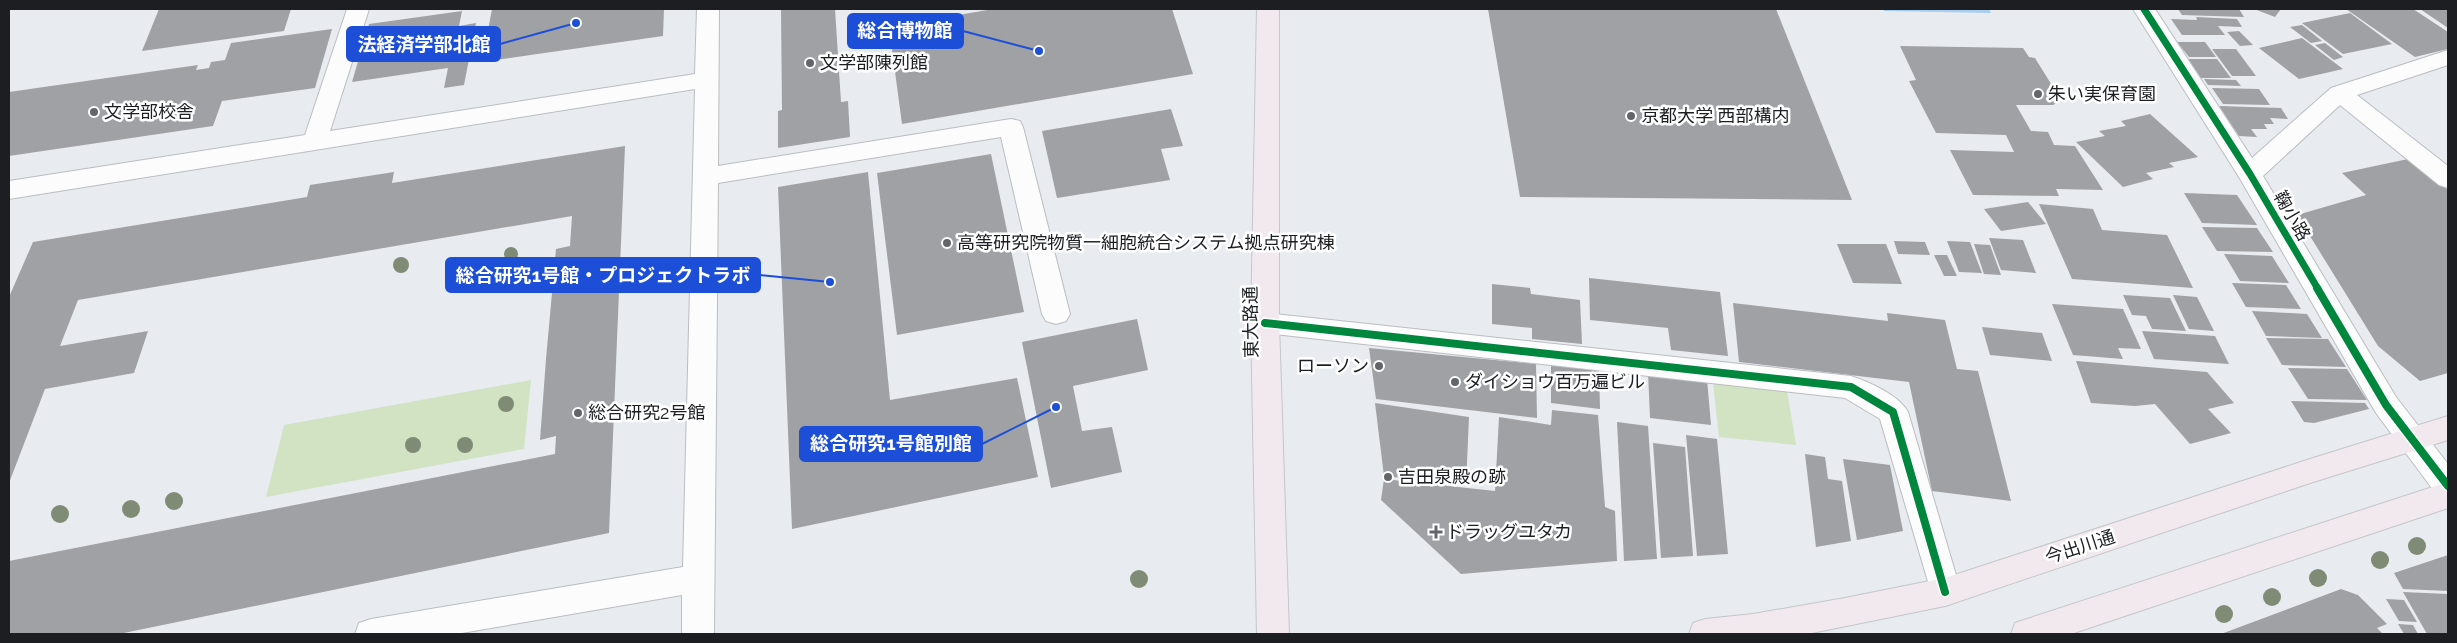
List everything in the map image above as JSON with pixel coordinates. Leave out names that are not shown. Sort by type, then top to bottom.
[{"type":"main road","name":"東大路通","points":[[1268,9],[1266,323],[1273,634]]},
{"type":"main road","name":"今出川通","points":[[1705,634],[1754,629],[1945,592],[2448,428]]},
{"type":"main road","points":[[2028,634],[2448,495]]},
{"type":"street","points":[[315,141],[358,9]]},
{"type":"street","points":[[698,634],[708,9]]},
{"type":"street","name":"鞠小路","points":[[2144,9],[2250,174],[2386,405],[2448,486]]},
{"type":"street","points":[[2250,174],[2339,93],[2448,56]]},
{"type":"street","points":[[9,190],[708,79]]},
{"type":"street","points":[[2339,93],[2448,178]]},
{"type":"street","points":[[706,176],[1011,127],[1056,314]]},
{"type":"street","points":[[1266,323],[1851,387],[1893,412],[1945,592]]},
{"type":"street","points":[[371,634],[700,578]]},
{"type":"green space","points":[[531,380],[524,449],[266,497],[284,425]]},
{"type":"green space","points":[[1713,383],[1787,391],[1796,445],[1719,437]]},
{"type":"water","points":[[1883,9],[1989,9],[1991,13],[1884,11]]},
{"type":"building","points":[[159,9],[291,9],[284,31],[142,51]]},
{"type":"building","points":[[492,9],[664,9],[663,36],[482,62]]},
{"type":"building","name":"文学部陳列館","points":[[781,9],[835,9],[841,102],[848,101],[850,137],[778,148],[778,111],[782,110]]},
{"type":"building","points":[[993,9],[1172,9],[1193,74],[902,124],[889,27]]},
{"type":"building","points":[[1488,9],[1776,9],[1852,200],[1520,197]]},
{"type":"building","points":[[2178,9],[2239,9],[2244,17],[2182,15]]},
{"type":"building","points":[[2254,9],[2281,9],[2275,17]]},
{"type":"building","points":[[2346,9],[2413,9],[2448,32],[2448,49],[2415,57]]},
{"type":"building","points":[[2420,9],[2445,9],[2448,11],[2448,28]]},
{"type":"building","points":[[462,11],[459,26],[476,23],[464,85],[444,88],[448,68],[352,82],[369,24]]},
{"type":"building","points":[[2350,13],[2392,44],[2343,54],[2302,23]]},
{"type":"building","points":[[2196,17],[2237,19],[2242,27],[2218,26],[2225,35],[2182,35],[2171,19],[2197,20]]},
{"type":"building","points":[[2302,25],[2322,41],[2311,43],[2290,27]]},
{"type":"building","points":[[332,29],[315,88],[222,101],[213,126],[9,156],[9,92],[198,65],[196,70],[209,68],[211,62],[225,60],[231,43]]},
{"type":"building","points":[[2239,31],[2253,45],[2240,46],[2227,32]]},
{"type":"building","points":[[2302,38],[2343,69],[2299,79],[2259,48]]},
{"type":"building","points":[[2177,42],[2205,42],[2216,57],[2189,57]]},
{"type":"building","points":[[2325,43],[2343,57],[2334,60],[2315,45]]},
{"type":"building","points":[[1900,46],[2023,48],[2029,57],[2035,58],[2061,100],[2053,105],[2016,105],[2031,131],[2048,132],[2054,145],[2075,146],[2103,190],[2056,189],[2059,196],[1973,195],[1950,150],[2014,152],[2006,135],[1936,133],[1909,81],[1916,80]]},
{"type":"building","points":[[2212,49],[2236,49],[2256,76],[2232,76]]},
{"type":"building","points":[[2187,59],[2217,59],[2231,78],[2201,78]]},
{"type":"building","points":[[2204,79],[2236,80],[2241,86],[2208,85]]},
{"type":"building","points":[[2212,88],[2259,89],[2270,105],[2223,104]]},
{"type":"building","points":[[2219,106],[2281,108],[2288,119],[2270,118],[2274,124],[2264,124],[2267,129],[2251,129],[2257,137],[2239,136]]},
{"type":"building","points":[[1171,109],[1183,146],[1161,149],[1170,180],[1057,198],[1042,131]]},
{"type":"building","points":[[2150,114],[2198,157],[2169,163],[2174,167],[2146,173],[2153,179],[2123,187],[2076,142],[2105,136],[2099,131],[2126,126],[2121,121]]},
{"type":"building","name":"総合研究2号館","points":[[625,146],[609,533],[119,634],[9,634],[9,561],[555,454],[556,436],[540,440],[556,249],[570,246],[572,216],[78,300],[60,346],[148,331],[134,373],[45,389],[9,483],[9,297],[33,242],[307,197],[310,185],[394,172],[392,183]]},
{"type":"building","name":"高等研究院物質一細胞統合システム拠点研究棟","points":[[991,154],[1024,312],[897,335],[877,173]]},
{"type":"building","points":[[2408,159],[2448,190],[2448,373],[2420,381],[2378,346],[2297,215],[2366,195],[2342,173]]},
{"type":"building","points":[[868,172],[890,400],[1017,378],[1038,477],[792,529],[778,187]]},
{"type":"building","points":[[2184,193],[2237,195],[2257,225],[2202,223]]},
{"type":"building","points":[[2028,202],[2046,224],[2001,231],[1984,209]]},
{"type":"building","points":[[2039,204],[2093,209],[2102,230],[2167,235],[2193,288],[2072,279]]},
{"type":"building","points":[[2202,227],[2257,228],[2273,252],[2217,251]]},
{"type":"building","points":[[1989,238],[2023,240],[2036,273],[2001,270]]},
{"type":"building","points":[[1894,241],[1925,242],[1930,255],[1898,254]]},
{"type":"building","points":[[1947,241],[1970,242],[1982,273],[1959,272]]},
{"type":"building","points":[[1837,244],[1886,244],[1902,284],[1853,283]]},
{"type":"building","points":[[1974,244],[1990,245],[2001,275],[1984,274]]},
{"type":"building","points":[[2224,254],[2272,256],[2289,283],[2240,281]]},
{"type":"building","points":[[1934,255],[1947,255],[1957,276],[1944,276]]},
{"type":"building","points":[[1589,278],[1720,292],[1728,356],[1671,350],[1668,328],[1590,320]]},
{"type":"building","points":[[2232,283],[2286,285],[2301,309],[2246,307]]},
{"type":"building","points":[[1492,284],[1530,288],[1531,294],[1580,300],[1582,344],[1532,339],[1532,328],[1492,324]]},
{"type":"building","points":[[2123,295],[2170,298],[2186,331],[2152,329],[2146,316],[2132,315]]},
{"type":"building","points":[[2173,295],[2197,297],[2214,331],[2189,329]]},
{"type":"building","points":[[1733,303],[1888,321],[1887,313],[1945,320],[1957,369],[1978,371],[2011,501],[1932,491],[1909,382],[1739,362]]},
{"type":"building","points":[[2052,304],[2123,309],[2141,349],[2118,348],[2123,359],[2073,355]]},
{"type":"building","points":[[2252,311],[2307,314],[2322,338],[2266,336]]},
{"type":"building","points":[[1137,319],[1148,370],[1073,386],[1082,431],[1112,427],[1122,472],[1051,488],[1022,342]]},
{"type":"building","points":[[1982,327],[2042,333],[2052,361],[1990,355]]},
{"type":"building","points":[[2142,331],[2215,336],[2229,364],[2154,359]]},
{"type":"building","points":[[2266,338],[2328,339],[2346,367],[2282,365]]},
{"type":"building","name":"ダイショウ百万遍ビル","points":[[1369,348],[1536,364],[1537,418],[1376,399]]},
{"type":"building","points":[[2076,361],[2207,372],[2234,403],[2208,409],[2231,433],[2190,444],[2155,404],[2135,406],[2091,403]]},
{"type":"building","points":[[1551,365],[1599,371],[1600,409],[1551,403]]},
{"type":"building","points":[[2288,368],[2347,369],[2367,400],[2308,399]]},
{"type":"building","points":[[1648,372],[1707,379],[1711,425],[1650,418]]},
{"type":"building","points":[[2291,401],[2365,403],[2369,409],[2314,423],[2304,422]]},
{"type":"building","points":[[1375,403],[1469,417],[1466,485],[1384,476]]},
{"type":"building","points":[[1552,410],[1598,415],[1605,507],[1615,511],[1617,561],[1461,574],[1381,500],[1384,479],[1495,491],[1499,417],[1551,425]]},
{"type":"building","points":[[1617,422],[1648,426],[1657,559],[1624,561]]},
{"type":"building","points":[[1686,435],[1717,439],[1728,554],[1697,556]]},
{"type":"building","points":[[1653,443],[1685,447],[1693,556],[1661,558]]},
{"type":"building","points":[[1805,454],[1825,457],[1828,479],[1842,481],[1851,541],[1816,547]]},
{"type":"building","points":[[1843,459],[1890,465],[1903,531],[1857,540]]},
{"type":"building","points":[[2448,555],[2448,591],[2403,589],[2394,573]]},
{"type":"building","points":[[2341,589],[2358,595],[2387,624],[2377,628],[2383,634],[2221,634]]},
{"type":"building","points":[[2403,592],[2448,594],[2448,634],[2427,634]]},
{"type":"building","points":[[2386,599],[2404,600],[2417,622],[2399,621]]},
{"type":"building","points":[[2398,624],[2413,625],[2418,634],[2404,634]]},
{"type":"cycle path","points":[[2144,9],[2250,174],[2386,405],[2448,486]]},
{"type":"cycle path","points":[[1265,323],[1851,387],[1893,412],[1945,592]]},
{"type":"place","name":"法経済学部北館","points":[[576,23]]},
{"type":"place","name":"総合博物館","points":[[1039,51]]},
{"type":"place","name":"文学部陳列館","points":[[810,63]]},
{"type":"place","name":"朱い実保育園","points":[[2038,94]]},
{"type":"place","name":"文学部校舎","points":[[94,112]]},
{"type":"place","name":"京都大学 西部構内","points":[[1631,116]]},
{"type":"place","name":"高等研究院物質一細胞統合システム拠点研究棟","points":[[947,243]]},
{"type":"place","name":"総合研究1号館・プロジェクトラボ","points":[[830,282]]},
{"type":"place","name":"ローソン","points":[[1379,366]]},
{"type":"place","name":"ダイショウ百万遍ビル","points":[[1455,382]]},
{"type":"place","name":"総合研究1号館別館","points":[[1056,407]]},
{"type":"place","name":"総合研究2号館","points":[[578,413]]},
{"type":"place","name":"吉田泉殿の跡","points":[[1388,477]]},
{"type":"place","name":"ドラッグユタカ","points":[[1436,532]]}]
